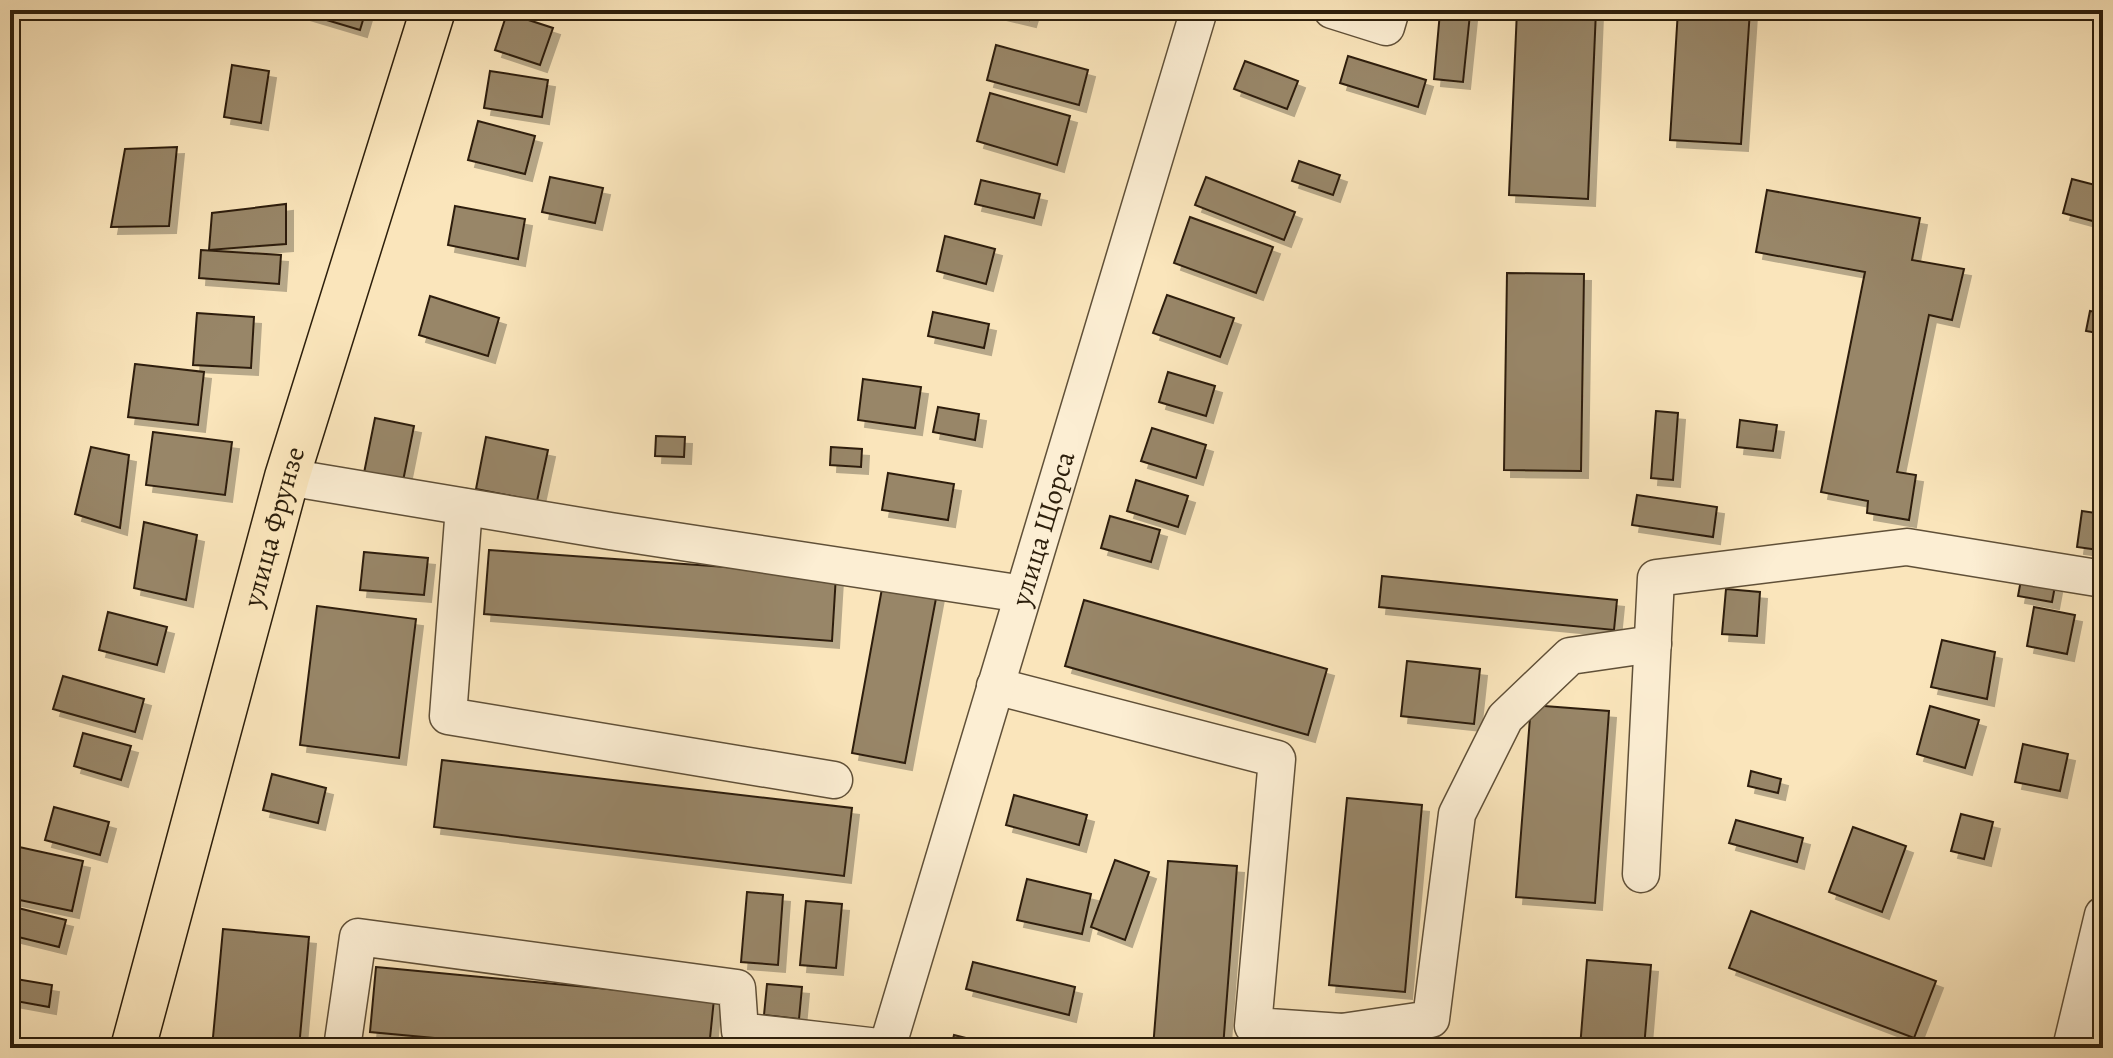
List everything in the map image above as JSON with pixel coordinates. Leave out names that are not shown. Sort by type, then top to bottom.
[{"type":"main road","name":"улица Фрунзе","points":[[133,1048],[287,477],[433,10]]},
{"type":"street","name":"улица Щорса","points":[[887,1048],[1199,10]]},
{"type":"street","points":[[1332,10],[1386,27],[1391,10]]},
{"type":"street","points":[[287,477],[1023,594]]},
{"type":"street","points":[[464,507],[448,716],[834,780]]},
{"type":"street","points":[[1641,874],[1656,578],[1907,547],[2103,579]]},
{"type":"street","points":[[995,686],[1277,759],[1253,1026],[1341,1040],[1431,1019],[1457,814],[1505,718],[1570,656],[1653,644]]},
{"type":"street","points":[[2071,1048],[2103,915]]},
{"type":"street","points":[[342,1048],[358,937],[737,988],[740,1031],[887,1048]]},
{"type":"building","points":[[293,10],[366,10],[360,30]]},
{"type":"building","points":[[987,10],[1032,10],[1029,20]]},
{"type":"building","points":[[1517,10],[1596,10],[1588,199],[1509,195]]},
{"type":"building","points":[[1678,10],[1750,10],[1741,144],[1670,140]]},
{"type":"building","points":[[1440,12],[1470,14],[1463,82],[1434,79]]},
{"type":"building","points":[[507,13],[553,28],[540,65],[495,50]]},
{"type":"building","points":[[996,45],[1088,70],[1079,105],[987,80]]},
{"type":"building","points":[[1348,56],[1426,80],[1418,107],[1340,83]]},
{"type":"building","points":[[1245,61],[1298,81],[1287,109],[1234,89]]},
{"type":"building","points":[[232,65],[269,71],[261,123],[224,117]]},
{"type":"building","points":[[490,71],[548,80],[542,117],[484,108]]},
{"type":"building","points":[[990,93],[1070,116],[1057,165],[977,141]]},
{"type":"building","points":[[478,121],[535,136],[525,174],[468,160]]},
{"type":"building","points":[[177,147],[169,226],[111,227],[125,149]]},
{"type":"building","points":[[1299,161],[1340,175],[1333,195],[1292,181]]},
{"type":"building","points":[[550,177],[603,188],[595,223],[542,212]]},
{"type":"building","points":[[1206,177],[1295,212],[1284,240],[1195,205]]},
{"type":"building","points":[[2072,179],[2103,187],[2100,223],[2063,213]]},
{"type":"building","points":[[981,180],[1040,194],[1034,218],[975,204]]},
{"type":"building","points":[[1767,190],[1920,218],[1912,260],[1964,269],[1952,320],[1929,315],[1897,472],[1916,475],[1909,520],[1867,513],[1868,501],[1821,492],[1865,272],[1756,252]]},
{"type":"building","points":[[286,204],[286,244],[209,250],[212,213]]},
{"type":"building","points":[[455,206],[525,219],[518,259],[448,245]]},
{"type":"building","points":[[1190,217],[1273,247],[1256,293],[1174,263]]},
{"type":"building","points":[[945,236],[995,249],[986,284],[937,271]]},
{"type":"building","points":[[201,250],[281,255],[279,284],[199,278]]},
{"type":"building","points":[[1507,273],[1584,274],[1581,471],[1504,470]]},
{"type":"building","points":[[1167,295],[1234,318],[1220,357],[1153,333]]},
{"type":"building","points":[[430,296],[499,318],[488,356],[419,335]]},
{"type":"building","points":[[2090,311],[2103,313],[2103,334],[2086,331]]},
{"type":"building","points":[[933,312],[989,324],[984,348],[928,336]]},
{"type":"building","points":[[197,313],[254,317],[251,368],[193,365]]},
{"type":"building","points":[[135,364],[204,372],[198,425],[128,417]]},
{"type":"building","points":[[1168,372],[1215,386],[1206,416],[1159,402]]},
{"type":"building","points":[[863,379],[921,387],[915,428],[858,420]]},
{"type":"building","points":[[938,407],[979,414],[975,440],[933,432]]},
{"type":"building","points":[[1656,411],[1678,413],[1673,480],[1651,478]]},
{"type":"building","points":[[375,418],[414,426],[402,486],[363,478]]},
{"type":"building","points":[[1740,420],[1777,425],[1773,451],[1737,447]]},
{"type":"building","points":[[1152,428],[1206,445],[1196,478],[1141,461]]},
{"type":"building","points":[[153,432],[232,442],[225,495],[146,485]]},
{"type":"building","points":[[656,436],[685,437],[684,457],[655,456]]},
{"type":"building","points":[[486,437],[548,450],[537,501],[476,489]]},
{"type":"building","points":[[91,447],[129,455],[120,528],[75,514]]},
{"type":"building","points":[[831,447],[862,449],[861,467],[830,465]]},
{"type":"building","points":[[888,473],[954,484],[948,520],[882,510]]},
{"type":"building","points":[[1136,480],[1188,496],[1178,527],[1127,511]]},
{"type":"building","points":[[1637,495],[1717,507],[1713,537],[1632,525]]},
{"type":"building","points":[[2082,511],[2103,514],[2099,550],[2077,547]]},
{"type":"building","points":[[1110,516],[1160,530],[1151,562],[1101,548]]},
{"type":"building","points":[[144,522],[197,535],[186,600],[134,588]]},
{"type":"building","points":[[489,550],[836,575],[832,641],[484,614]]},
{"type":"building","points":[[364,552],[428,558],[424,595],[360,590]]},
{"type":"building","points":[[1382,576],[1617,600],[1614,630],[1379,607]]},
{"type":"building","points":[[2021,580],[2055,586],[2052,602],[2018,596]]},
{"type":"building","points":[[883,583],[937,593],[905,763],[852,753]]},
{"type":"building","points":[[1726,589],[1760,592],[1757,636],[1722,634]]},
{"type":"building","points":[[1084,600],[1327,669],[1308,735],[1065,666]]},
{"type":"building","points":[[317,606],[416,619],[399,758],[300,745]]},
{"type":"building","points":[[2034,607],[2075,615],[2067,654],[2027,646]]},
{"type":"building","points":[[108,612],[167,627],[157,665],[99,650]]},
{"type":"building","points":[[1942,640],[1995,652],[1987,699],[1931,687]]},
{"type":"building","points":[[1407,661],[1480,669],[1474,724],[1401,716]]},
{"type":"building","points":[[63,676],[144,699],[135,732],[53,709]]},
{"type":"building","points":[[1531,705],[1609,711],[1595,903],[1516,897]]},
{"type":"building","points":[[1930,706],[1979,720],[1965,768],[1917,754]]},
{"type":"building","points":[[83,733],[131,746],[121,780],[74,766]]},
{"type":"building","points":[[2023,744],[2068,754],[2060,791],[2015,782]]},
{"type":"building","points":[[442,760],[852,808],[844,876],[434,827]]},
{"type":"building","points":[[1751,771],[1781,779],[1778,793],[1748,786]]},
{"type":"building","points":[[272,774],[326,788],[318,823],[263,810]]},
{"type":"building","points":[[1014,795],[1087,815],[1079,845],[1006,825]]},
{"type":"building","points":[[1347,798],[1422,805],[1405,992],[1329,985]]},
{"type":"building","points":[[54,807],[109,822],[100,855],[45,840]]},
{"type":"building","points":[[1961,814],[1993,822],[1984,859],[1951,851]]},
{"type":"building","points":[[1736,820],[1803,838],[1797,862],[1729,843]]},
{"type":"building","points":[[1853,827],[1906,846],[1882,912],[1829,892]]},
{"type":"building","points":[[10,845],[83,861],[72,911],[10,898]]},
{"type":"building","points":[[1115,860],[1149,872],[1125,940],[1091,927]]},
{"type":"building","points":[[1168,861],[1237,866],[1223,1048],[1153,1048]]},
{"type":"building","points":[[1027,879],[1091,894],[1082,934],[1017,920]]},
{"type":"building","points":[[747,892],[783,895],[778,965],[741,962]]},
{"type":"building","points":[[806,901],[842,904],[836,968],[800,965]]},
{"type":"building","points":[[10,906],[66,920],[59,947],[10,935]]},
{"type":"building","points":[[1751,911],[1936,981],[1914,1038],[1729,968]]},
{"type":"building","points":[[223,929],[309,937],[299,1048],[212,1048]]},
{"type":"building","points":[[1587,960],[1651,965],[1644,1048],[1580,1048]]},
{"type":"building","points":[[973,962],[1075,987],[1069,1015],[966,989]]},
{"type":"building","points":[[376,967],[714,999],[709,1048],[541,1048],[370,1032]]},
{"type":"building","points":[[10,978],[52,985],[49,1007],[10,1000]]},
{"type":"building","points":[[767,984],[802,987],[799,1019],[764,1015]]},
{"type":"building","points":[[954,1035],[994,1045],[994,1048],[951,1048]]},
{"type":"building","points":[[1383,1037],[1453,1043],[1452,1048],[1382,1048]]}]
